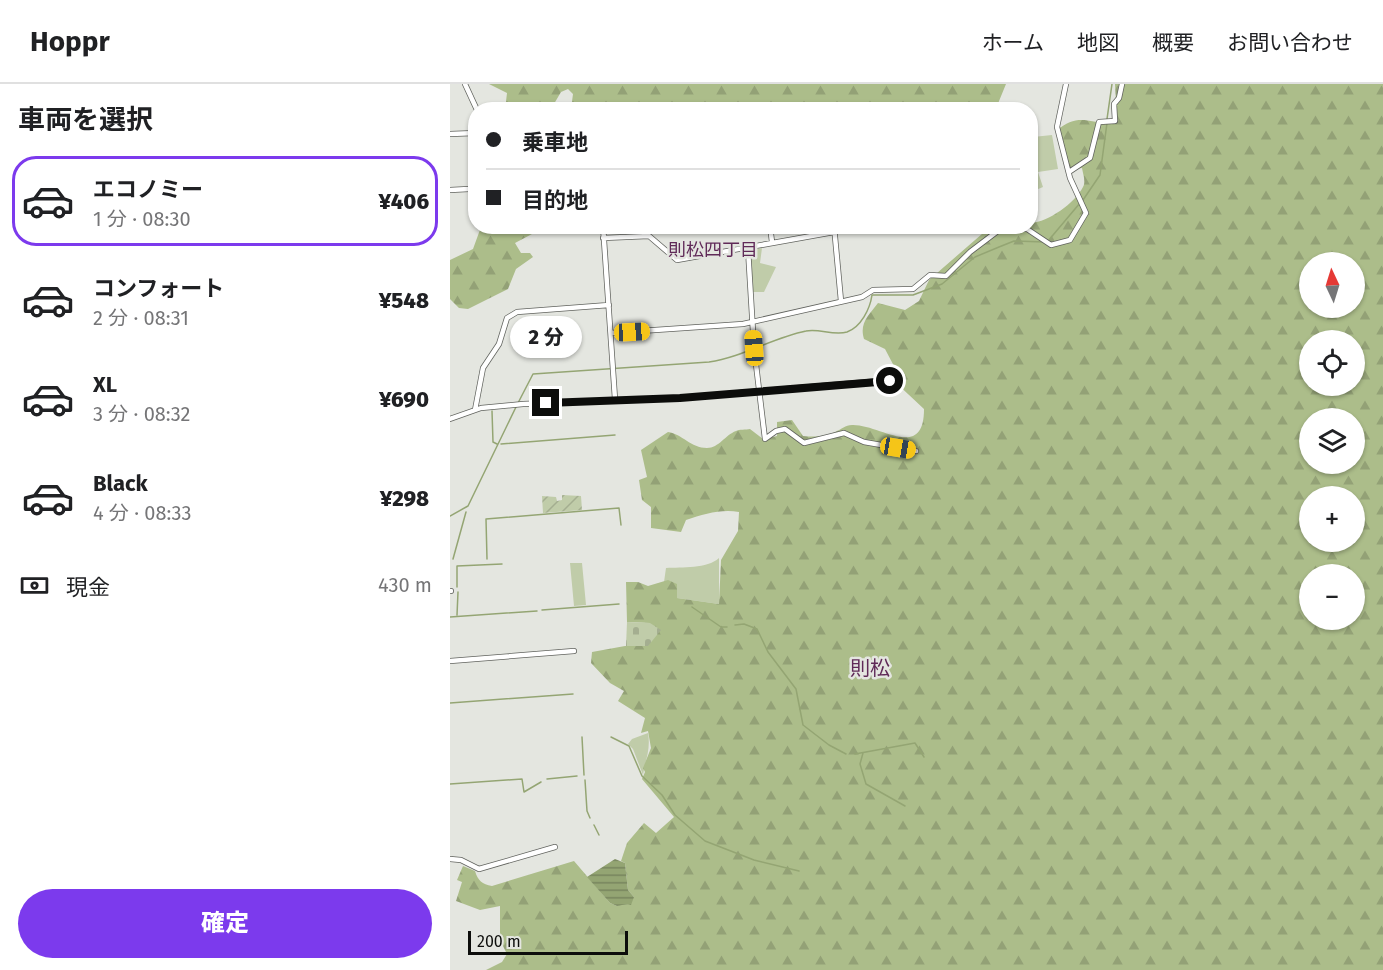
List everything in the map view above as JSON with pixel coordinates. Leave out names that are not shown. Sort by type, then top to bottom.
[{"type":"street","points":[[465,84],[473,102]]},
{"type":"street","points":[[1034,234],[1051,245],[1070,240],[1086,213],[1069,172],[1057,127],[1066,84]]},
{"type":"street","points":[[1069,172],[1090,159],[1099,122],[1115,121],[1114,104],[1119,98],[1122,84]]},
{"type":"street","points":[[450,134],[468,133]]},
{"type":"street","points":[[450,189],[468,189]]},
{"type":"street","points":[[603,234],[615,399]]},
{"type":"street","points":[[771,234],[772,242]]},
{"type":"street","points":[[603,238],[649,236],[677,260],[748,249],[810,234]]},
{"type":"street","points":[[834,234],[841,301]]},
{"type":"street","points":[[611,333],[743,324],[862,297],[873,290],[913,289],[930,275],[946,276],[970,252],[994,234]]},
{"type":"street","points":[[748,249],[752,321],[765,439],[776,431],[785,429],[804,443],[844,434],[864,442],[916,451]]},
{"type":"street","points":[[475,410],[483,368],[499,344],[507,318],[517,312],[609,305]]},
{"type":"street","points":[[450,419],[475,410],[615,399],[680,398],[760,389],[890,381]]},
{"type":"street","points":[[450,661],[574,651]]},
{"type":"street","points":[[450,859],[461,860],[479,869],[555,847]]},
{"type":"green space","points":[[489,84],[1006,84],[999,102],[572,102],[573,94],[568,89],[561,92],[555,102],[506,102],[507,93]]},
{"type":"green space","points":[[1115,84],[1383,84],[1383,970],[486,970],[502,962],[507,954],[500,940],[500,906],[480,910],[456,901],[462,882],[457,880],[463,866],[475,871],[481,882],[492,886],[574,861],[610,903],[617,906],[634,897],[628,890],[625,863],[621,861],[627,843],[644,823],[656,833],[674,817],[642,779],[645,772],[643,768],[651,748],[648,731],[641,733],[645,718],[618,701],[624,691],[610,683],[591,663],[592,652],[625,646],[648,646],[650,623],[627,622],[626,582],[638,582],[648,586],[668,580],[677,584],[677,598],[719,604],[721,560],[738,531],[739,512],[719,512],[686,520],[681,532],[651,528],[651,507],[642,500],[639,480],[647,477],[641,450],[668,432],[696,446],[707,448],[715,446],[739,430],[750,429],[763,439],[777,436],[777,422],[792,420],[803,436],[827,435],[852,425],[863,426],[898,437],[917,434],[922,425],[924,409],[893,380],[895,368],[885,349],[864,339],[863,328],[868,315],[878,303],[905,310],[919,301],[929,280],[982,234],[1038,234],[1038,222],[1068,205],[1079,193],[1084,183],[1082,168],[1067,170],[1056,131],[1072,121],[1117,122]]},
{"type":"green space","points":[[1052,135],[1058,169],[1038,172],[1038,136]]},
{"type":"green space","points":[[1038,172],[1043,187],[1038,189]]},
{"type":"green space","points":[[478,234],[532,234],[515,243],[521,253],[530,253],[533,257],[516,269],[508,289],[468,309],[459,308],[450,299],[450,260],[473,249]]},
{"type":"green space","points":[[762,248],[760,263],[776,267],[764,292],[752,292],[750,250]]},
{"type":"green space","points":[[562,495],[581,496],[582,510],[543,513],[542,496],[556,497],[557,501],[562,500]]},
{"type":"green space","points":[[719,558],[719,604],[677,598],[664,582],[666,568],[701,566]]},
{"type":"green space","points":[[570,563],[582,563],[586,605],[574,606]]},
{"type":"green space","points":[[627,622],[650,623],[661,630],[648,646],[626,646]]},
{"type":"green space","points":[[648,733],[648,750],[643,775],[633,749],[628,744],[632,739]]},
{"type":"shaded area","points":[[615,859],[625,863],[628,890],[634,897],[631,905],[617,906],[610,903],[587,877]]},
{"type":"waterway","points":[[1107,119],[1112,84]]},
{"type":"waterway","points":[[1083,200],[1100,175],[1107,123]]},
{"type":"waterway","points":[[1048,241],[1080,203]]},
{"type":"waterway","points":[[518,403],[533,374],[709,362],[722,360],[806,331],[847,332],[857,326],[864,317],[872,295],[913,295],[942,284],[975,257],[999,247],[1014,241],[1044,242]]},
{"type":"waterway","points":[[450,516],[468,506],[516,407]]},
{"type":"waterway","points":[[492,411],[493,442],[497,444]]},
{"type":"waterway","points":[[501,444],[615,435]]},
{"type":"waterway","points":[[487,559],[486,519],[619,508],[621,525]]},
{"type":"waterway","points":[[453,559],[466,512]]},
{"type":"waterway","points":[[457,587],[457,566],[502,564]]},
{"type":"waterway","points":[[457,615],[458,592]]},
{"type":"waterway","points":[[542,610],[619,604]]},
{"type":"waterway","points":[[692,607],[721,627],[727,627]]},
{"type":"waterway","points":[[450,617],[537,611]]},
{"type":"waterway","points":[[735,625],[744,624],[757,629],[768,652],[796,689],[803,725],[829,745],[846,754]]},
{"type":"waterway","points":[[450,703],[573,694]]},
{"type":"waterway","points":[[582,737],[584,775]]},
{"type":"waterway","points":[[611,737],[629,746],[642,776],[662,795],[675,815],[705,841],[754,860],[799,871]]},
{"type":"waterway","points":[[855,754],[915,743],[924,757]]},
{"type":"waterway","points":[[863,753],[860,764],[866,784],[905,806]]},
{"type":"waterway","points":[[547,779],[577,776]]},
{"type":"waterway","points":[[450,784],[522,779],[524,792],[541,782]]},
{"type":"waterway","points":[[585,780],[587,811],[590,818]]},
{"type":"waterway","points":[[594,825],[599,835]]},
{"type":"district","name":"則松四丁目","points":[[713,250]]},
{"type":"district","name":"則松","points":[[870,668]]},
{"type":"route","points":[[546,403],[680,398],[760,389],[890,381]]}]
